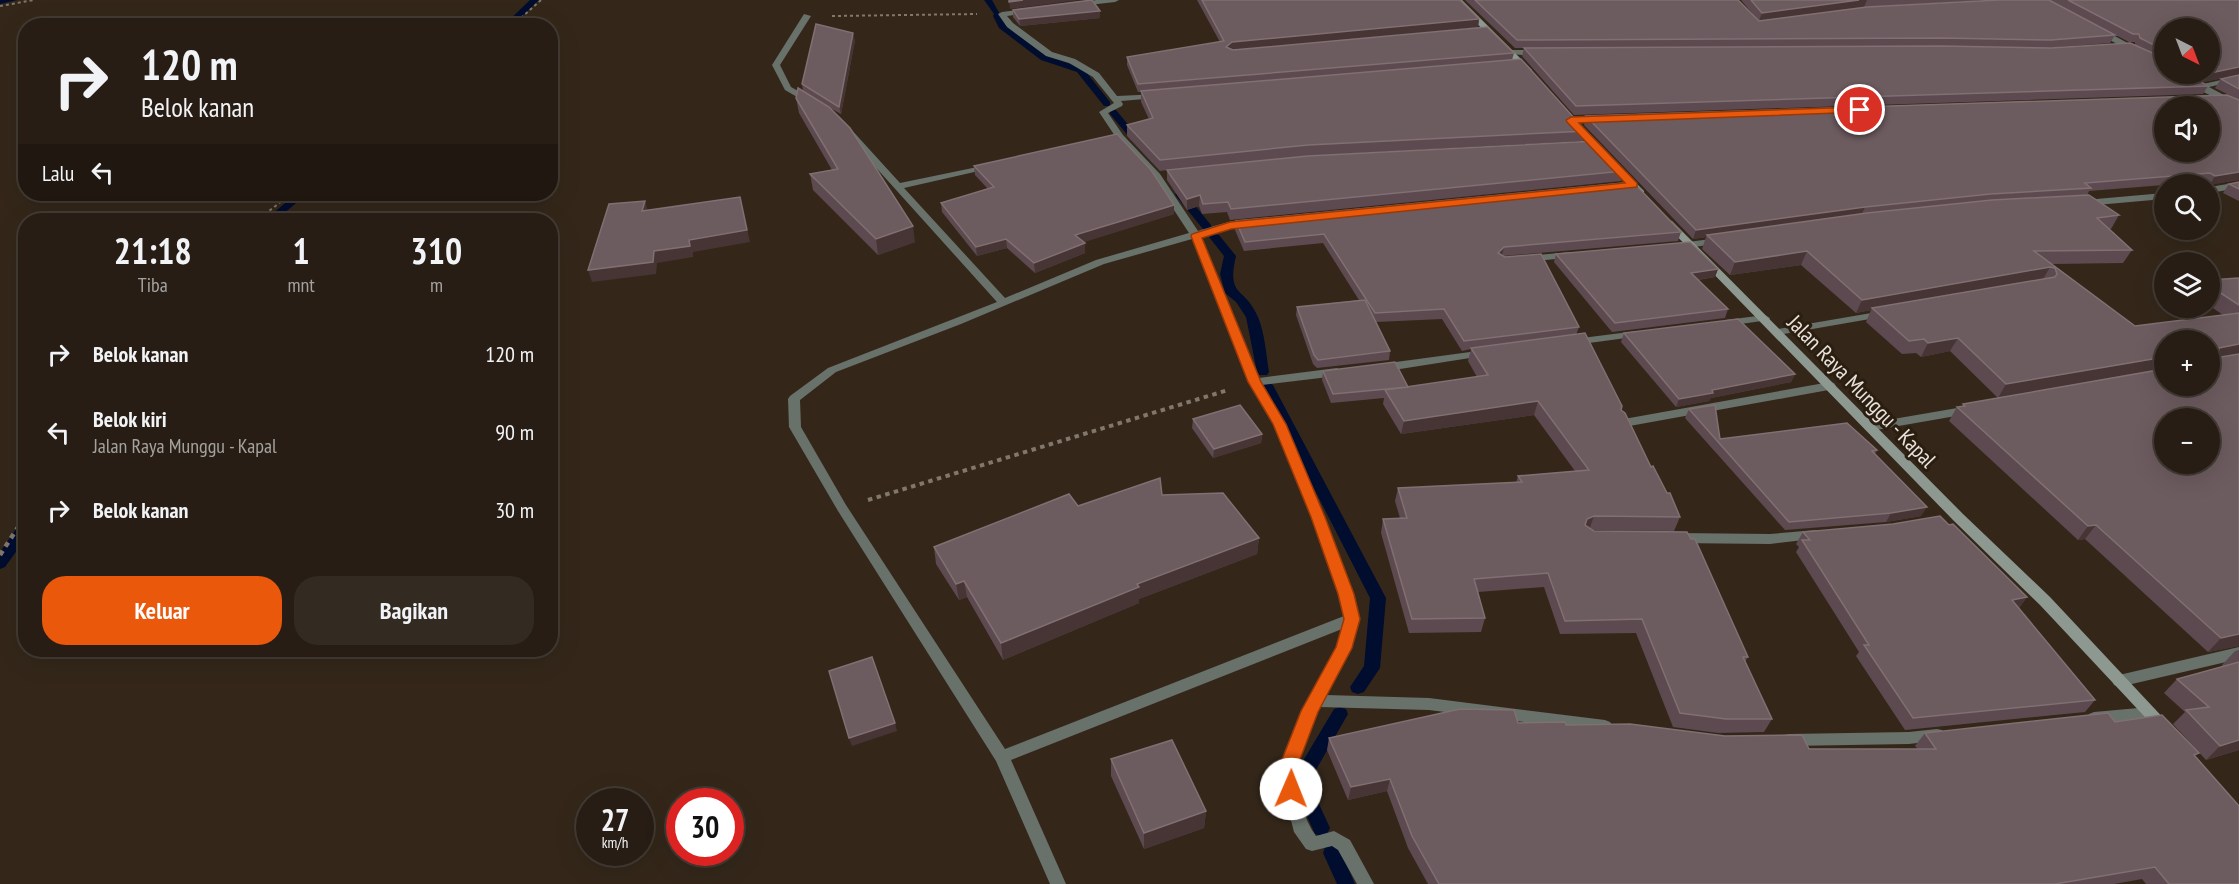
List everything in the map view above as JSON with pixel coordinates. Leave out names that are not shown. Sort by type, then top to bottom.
[{"type":"street","points":[[1070,6],[1115,0]]},
{"type":"street","points":[[1458,0],[1483,31],[1512,52],[1517,65],[1536,81]]},
{"type":"street","points":[[1036,10],[1002,14],[1010,25],[1049,54],[1072,61],[1096,75],[1117,99],[1119,104],[1103,112],[1120,137],[1157,176],[1196,236],[1255,382],[1280,424],[1346,594],[1352,619],[1344,648],[1315,701],[1290,762],[1291,789],[1300,827],[1312,844],[1334,838],[1344,845],[1366,884]]},
{"type":"street","points":[[807,16],[776,65],[788,88],[817,106]]},
{"type":"street","points":[[2091,26],[2154,60]]},
{"type":"street","points":[[2106,48],[2130,46]]},
{"type":"street","points":[[1512,52],[1547,52]]},
{"type":"street","points":[[2200,87],[2239,78]]},
{"type":"street","points":[[2195,84],[2239,106]]},
{"type":"street","points":[[1117,99],[1164,95]]},
{"type":"street","points":[[1567,116],[1606,119]]},
{"type":"street","name":"Jalan Raya Munggu - Kapal","points":[[1567,116],[1590,147],[1627,186],[1653,206],[1765,318],[1958,517],[2045,601],[2174,738]]},
{"type":"street","points":[[836,118],[1002,301]]},
{"type":"street","points":[[1108,139],[1120,137]]},
{"type":"street","points":[[900,186],[1004,162]]},
{"type":"street","points":[[1157,176],[1169,175]]},
{"type":"street","points":[[2220,188],[2239,185]]},
{"type":"street","points":[[2080,204],[2154,197]]},
{"type":"street","points":[[1058,884],[1002,757],[842,508],[795,427],[794,399],[832,370],[957,322],[1002,301],[1100,262],[1230,225],[1261,222]]},
{"type":"street","points":[[1667,247],[1724,240]]},
{"type":"street","points":[[1515,260],[1585,254]]},
{"type":"street","points":[[1778,332],[1893,312]]},
{"type":"street","points":[[1718,324],[1765,318]]},
{"type":"street","points":[[1567,343],[1648,333]]},
{"type":"street","points":[[1255,382],[1497,352]]},
{"type":"street","points":[[1624,423],[1830,386]]},
{"type":"street","points":[[1870,427],[1976,408]]},
{"type":"street","points":[[1937,520],[1958,517]]},
{"type":"street","points":[[1657,538],[1770,539],[1828,534]]},
{"type":"street","points":[[1002,757],[1352,619]]},
{"type":"street","points":[[2119,681],[2239,653]]},
{"type":"street","points":[[1315,701],[1429,704],[1626,729]]},
{"type":"street","points":[[2081,720],[2150,712]]},
{"type":"street","points":[[1778,740],[1909,738],[1955,733]]},
{"type":"path","points":[[0,6],[34,0]]},
{"type":"path","points":[[521,18],[540,0]]},
{"type":"path","points":[[807,16],[1002,14]]},
{"type":"path","points":[[267,213],[282,201]]},
{"type":"path","points":[[842,508],[1255,382]]},
{"type":"path","points":[[0,555],[18,527]]},
{"type":"building","points":[[1092,0],[1100,11],[1019,19],[1013,10]]},
{"type":"building","points":[[1202,0],[1460,0],[1479,19],[1232,42],[1226,47],[1233,50],[1487,27],[1514,53],[1138,84],[1127,57],[1224,41]]},
{"type":"building","points":[[1475,0],[1738,0],[1759,21],[1867,7],[1999,0],[2049,0],[2115,35],[2051,40],[1941,38],[1517,40]]},
{"type":"building","points":[[1751,0],[1859,0],[1762,13]]},
{"type":"building","points":[[2068,0],[2239,0],[2239,67],[2220,71],[2220,18],[2154,18],[2154,45],[2140,38],[2139,34],[2133,34]]},
{"type":"building","points":[[816,24],[853,33],[839,107],[802,84]]},
{"type":"building","points":[[2130,43],[2154,54],[2154,84],[2205,84],[2208,86],[1576,106],[1524,48],[1941,46],[2051,48]]},
{"type":"building","points":[[1521,59],[1586,131],[1308,145],[1160,160],[1127,125],[1153,118],[1141,91]]},
{"type":"building","points":[[2239,75],[2239,89],[2221,79]]},
{"type":"building","points":[[798,88],[829,107],[850,128],[913,226],[876,239],[810,174],[838,169],[796,98]]},
{"type":"building","points":[[2227,95],[2239,100],[2239,172],[2220,175],[2210,173],[2154,174],[2154,177],[2085,183],[2091,188],[1990,194],[1865,207],[1696,230],[1586,116],[2154,97],[2154,162],[2220,162],[2220,96],[2196,96]]},
{"type":"building","points":[[1117,134],[1151,170],[1174,205],[1075,235],[1085,243],[1034,263],[1006,239],[976,247],[941,203],[994,187],[974,166]]},
{"type":"building","points":[[1596,141],[1624,171],[1231,209],[1228,202],[1203,204],[1200,195],[1187,199],[1167,170],[1308,156]]},
{"type":"building","points":[[1633,182],[1681,232],[1504,247],[1498,253],[1505,257],[1541,254],[1579,327],[1464,341],[1444,309],[1375,313],[1324,234],[1245,242],[1236,221]]},
{"type":"building","points":[[2239,182],[2239,189],[2229,184]]},
{"type":"building","points":[[2089,195],[2119,215],[2097,218],[2132,250],[2034,251],[2135,326],[2199,318],[2220,318],[2220,315],[2239,313],[2239,344],[2220,348],[2220,330],[2154,330],[2154,359],[2006,384],[1958,338],[1928,343],[1924,339],[1909,341],[1872,308],[2055,277],[2057,274],[2055,268],[2050,267],[1862,300],[1807,251],[1735,262],[1707,235],[1867,213],[1992,200]]},
{"type":"building","points":[[740,197],[747,230],[689,240],[690,246],[654,251],[653,262],[588,270],[609,204],[645,201],[642,211]]},
{"type":"building","points":[[1690,242],[1718,269],[1691,273],[1728,309],[1615,323],[1556,254]]},
{"type":"building","points":[[2239,278],[2239,305],[2220,293],[2220,279]]},
{"type":"building","points":[[1365,300],[1390,351],[1318,360],[1314,355],[1297,307]]},
{"type":"building","points":[[1738,319],[1795,374],[1712,390],[1713,393],[1679,399],[1624,333]]},
{"type":"building","points":[[1585,333],[1622,406],[1621,410],[1625,413],[1651,467],[1653,466],[1667,493],[1670,493],[1680,517],[1594,516],[1587,519],[1585,525],[1594,531],[1687,532],[1691,539],[1695,539],[1748,657],[1743,657],[1772,719],[1726,719],[1680,713],[1642,619],[1565,621],[1548,573],[1474,579],[1485,618],[1412,619],[1383,519],[1407,518],[1398,488],[1522,482],[1518,476],[1589,470],[1538,401],[1404,421],[1385,390],[1488,375],[1471,348]]},
{"type":"building","points":[[2239,354],[2239,634],[2221,638],[2096,525],[2088,526],[1957,407],[1965,406],[1963,404],[2154,371],[2154,396],[2220,396],[2220,356]]},
{"type":"building","points":[[1395,362],[1408,387],[1333,394],[1323,371]]},
{"type":"building","points":[[1240,405],[1262,434],[1214,449],[1193,419]]},
{"type":"building","points":[[1715,405],[1720,439],[1847,423],[1877,450],[1872,451],[1927,507],[1891,513],[1789,522],[1689,409]]},
{"type":"building","points":[[1160,478],[1162,495],[1223,493],[1259,538],[1137,584],[1139,587],[1001,643],[964,581],[956,584],[934,547],[1069,494],[1078,506]]},
{"type":"building","points":[[1940,516],[1949,525],[1953,524],[2027,597],[2012,600],[2095,700],[1913,718],[1864,645],[1869,645],[1802,540],[1810,540],[1803,532],[1893,524]]},
{"type":"building","points":[[872,657],[895,723],[849,738],[829,671]]},
{"type":"building","points":[[2239,662],[2239,740],[2220,746],[2186,710],[2209,707],[2177,679]]},
{"type":"building","points":[[1460,709],[1514,710],[1518,723],[1630,724],[1725,736],[1802,735],[1809,749],[1936,749],[1925,733],[2108,713],[2115,722],[2162,715],[2199,753],[2194,755],[2239,806],[2239,884],[2169,884],[2155,867],[2055,884],[1439,884],[1412,836],[1390,779],[1351,787],[1329,738]]},
{"type":"building","points":[[1172,740],[1206,811],[1144,833],[1111,759]]},
{"type":"waterway","points":[[0,2],[13,0]]},
{"type":"waterway","points":[[516,18],[535,0]]},
{"type":"waterway","points":[[988,0],[995,12]]},
{"type":"waterway","points":[[997,16],[1002,26],[1044,58],[1080,70],[1107,104]]},
{"type":"waterway","points":[[1113,112],[1138,142]]},
{"type":"waterway","points":[[1180,194],[1207,227]]},
{"type":"waterway","points":[[279,213],[293,201]]},
{"type":"waterway","points":[[1215,237],[1230,256],[1226,274],[1231,293],[1240,299],[1252,317],[1263,372]]},
{"type":"waterway","points":[[1267,385],[1378,598],[1372,668],[1358,687]]},
{"type":"waterway","points":[[0,563],[18,537]]},
{"type":"waterway","points":[[1321,828],[1300,781],[1340,714]]},
{"type":"waterway","points":[[1332,853],[1346,884]]},
{"type":"route","points":[[1291,789],[1290,762],[1310,711],[1344,648],[1352,619],[1346,594],[1318,517],[1280,424],[1255,382],[1196,236],[1230,225],[1633,185],[1571,120],[1860,110]]}]
